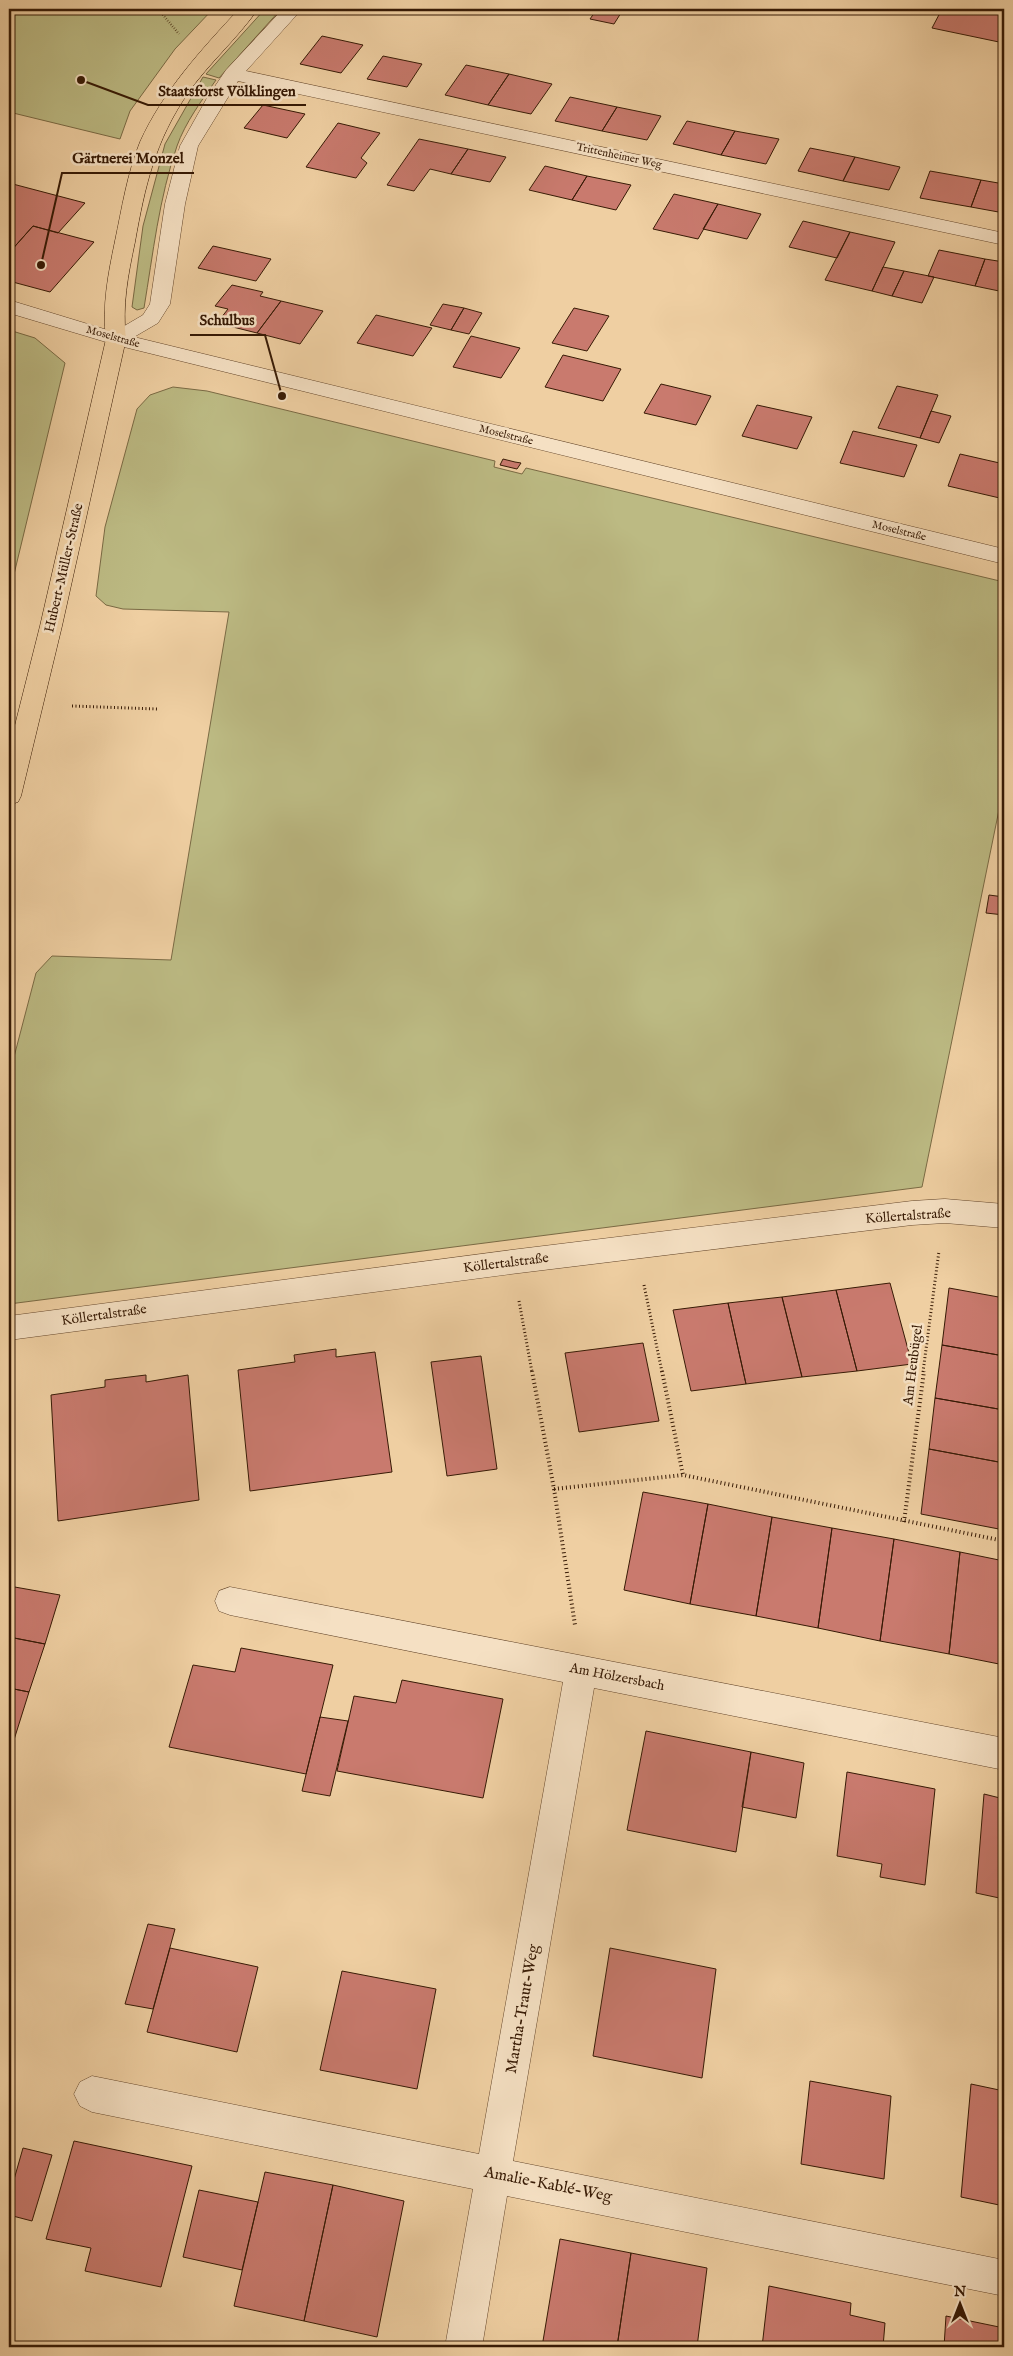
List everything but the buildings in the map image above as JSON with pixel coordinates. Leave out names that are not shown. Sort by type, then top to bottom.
[{"type":"main road","name":"Hubert-Müller-Straße","points":[[9,796],[52,626],[116,339],[113,299],[139,173],[150,142],[171,103],[192,74],[249,9]]},
{"type":"street","points":[[116,339],[151,319],[158,309],[175,204],[189,146],[216,98],[233,74],[293,9]]},
{"type":"street","name":"Trittenheimer Weg","points":[[233,74],[1004,239]]},
{"type":"street","name":"Moselstraße","points":[[9,306],[116,339],[1004,557]]},
{"type":"street","name":"Köllertalstraße","points":[[9,1328],[636,1246],[945,1211],[1004,1216]]},
{"type":"street","name":"Am Hölzersbach","points":[[230,1601],[1004,1754]]},
{"type":"street","name":"Martha-Traut-Weg","points":[[464,2347],[581,1670]]},
{"type":"street","name":"Amalie-Kablé-Weg","points":[[92,2094],[1004,2278]]},
{"type":"path","points":[[66,705],[157,709]]},
{"type":"path","name":"Am Heubügel","points":[[904,1522],[945,1211]]},
{"type":"path","points":[[636,1246],[683,1475]]},
{"type":"path","points":[[511,1262],[554,1489],[581,1670]]},
{"type":"path","points":[[554,1489],[683,1475],[904,1522],[1004,1541]]},
{"type":"shaded area","points":[[9,9],[213,9],[175,49],[130,111],[120,139],[9,112]]},
{"type":"shaded area","points":[[265,9],[281,9],[219,78],[206,74]]},
{"type":"shaded area","points":[[203,77],[216,80],[180,137],[161,206],[144,308],[137,310],[132,307],[143,226],[165,144]]},
{"type":"shaded area","points":[[9,330],[35,338],[65,363],[9,595]]},
{"type":"shaded area","points":[[173,387],[207,391],[495,461],[494,467],[522,474],[526,468],[1004,582],[1004,800],[1001,800],[922,1187],[9,1304],[9,1076],[36,973],[52,956],[171,960],[229,612],[123,609],[106,605],[96,596],[105,527],[137,409],[150,395]]},
{"type":"place","name":"Staatsforst Völklingen","points":[[81,80]]},
{"type":"place","name":"Gärtnerei Monzel","points":[[41,265]]},
{"type":"place","name":"Schulbus","points":[[282,396]]}]
